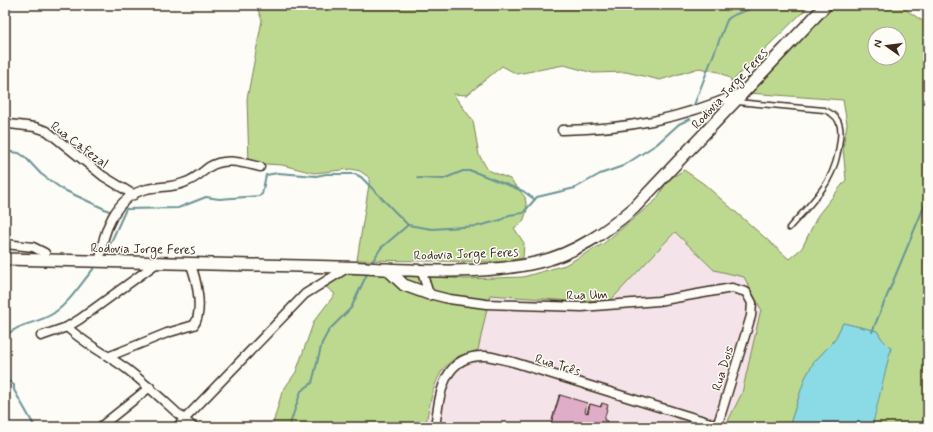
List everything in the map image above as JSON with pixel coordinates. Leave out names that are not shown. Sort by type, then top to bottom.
[{"type":"main road","name":"Rodovia Jorge Feres","points":[[5,259],[387,269],[475,269],[521,266],[562,255],[589,242],[612,227],[634,208],[826,5]]},
{"type":"main road","points":[[387,269],[404,284],[429,294]]},
{"type":"street","points":[[562,130],[620,128],[642,125],[687,113],[745,91]]},
{"type":"street","name":"Rua Cafezal","points":[[9,124],[35,127],[47,131],[103,176],[134,195]]},
{"type":"street","points":[[100,262],[103,240],[110,222],[124,203],[134,195],[146,189],[170,187],[186,182],[210,166],[222,162],[233,161],[260,167]]},
{"type":"street","points":[[5,244],[40,249],[45,253],[46,260]]},
{"type":"street","points":[[41,336],[67,327],[102,304],[157,263]]},
{"type":"street","points":[[110,356],[166,333],[194,325],[198,317],[198,306],[196,284],[190,263]]},
{"type":"street","points":[[177,427],[305,294],[348,267]]},
{"type":"street","points":[[421,269],[429,294]]},
{"type":"street","name":"Rua Um","points":[[429,294],[449,299],[486,304],[582,307],[658,301],[732,288],[746,292],[750,297],[751,316]]},
{"type":"street","name":"Rua Dois","points":[[717,426],[751,316]]},
{"type":"street","points":[[67,327],[78,337],[110,356],[150,386],[193,427]]},
{"type":"street","name":"Rua Três","points":[[435,427],[441,389],[445,377],[453,368],[463,361],[486,356],[513,362],[717,426]]},
{"type":"street","points":[[100,427],[150,386]]},
{"type":"lane","points":[[735,102],[824,110],[833,113],[839,120],[841,133],[839,151],[832,176],[789,228]]},
{"type":"shaded area","points":[[675,232],[714,270],[744,277],[761,309],[742,393],[725,427],[425,427],[434,390],[442,371],[454,358],[478,350],[490,295],[571,301],[611,300]]},
{"type":"green space","points":[[256,5],[810,5],[731,82],[731,79],[719,72],[699,68],[660,80],[626,72],[593,73],[564,65],[517,74],[502,66],[467,95],[453,94],[473,121],[479,155],[488,170],[510,179],[525,197],[527,210],[523,222],[514,228],[524,243],[523,258],[501,262],[357,260],[370,178],[360,171],[351,169],[314,173],[282,165],[249,163],[247,99],[262,20]]},
{"type":"green space","points":[[831,5],[899,5],[924,22],[928,28],[928,427],[870,427],[891,348],[882,339],[877,331],[843,323],[834,341],[814,362],[805,378],[789,427],[725,427],[742,393],[761,309],[744,277],[714,270],[675,232],[611,300],[571,301],[490,295],[478,350],[456,357],[441,372],[431,399],[425,427],[272,427],[282,392],[296,372],[314,321],[335,294],[321,283],[334,271],[466,279],[523,277],[565,265],[603,244],[656,200],[668,180],[684,170],[704,184],[789,259],[802,248],[818,215],[846,180],[843,148],[847,124],[843,100],[749,93]]},
{"type":"water","points":[[843,323],[877,331],[882,339],[891,348],[873,423],[870,427],[789,427],[805,378],[814,362],[834,341]]},
{"type":"building","points":[[560,395],[587,403],[585,412],[588,413],[590,404],[601,407],[602,403],[608,405],[604,420],[607,421],[606,427],[550,427]]},
{"type":"waterway","points":[[694,105],[727,20],[734,15],[761,5]]},
{"type":"waterway","points":[[106,253],[126,209],[178,208],[206,197],[219,199],[259,196],[262,194],[266,175],[278,173],[316,176],[326,174],[355,174],[361,177],[408,225],[432,229],[478,226],[501,220],[509,215],[523,213],[537,197],[575,188],[600,174],[623,166],[657,144],[679,124],[690,119]]},
{"type":"waterway","points":[[5,151],[19,153],[25,157],[41,174],[62,189],[109,211]]},
{"type":"waterway","points":[[417,178],[443,179],[463,171],[472,171],[523,191],[534,199]]},
{"type":"waterway","points":[[872,332],[928,197]]},
{"type":"waterway","points":[[372,262],[381,248],[408,225]]},
{"type":"waterway","points":[[5,337],[16,328],[48,317],[54,313],[71,297],[95,267]]},
{"type":"waterway","points":[[289,427],[301,391],[312,383],[322,343],[329,330],[351,308],[367,274]]},
{"type":"waterway","points":[[5,379],[14,385],[14,390],[35,427]]}]
